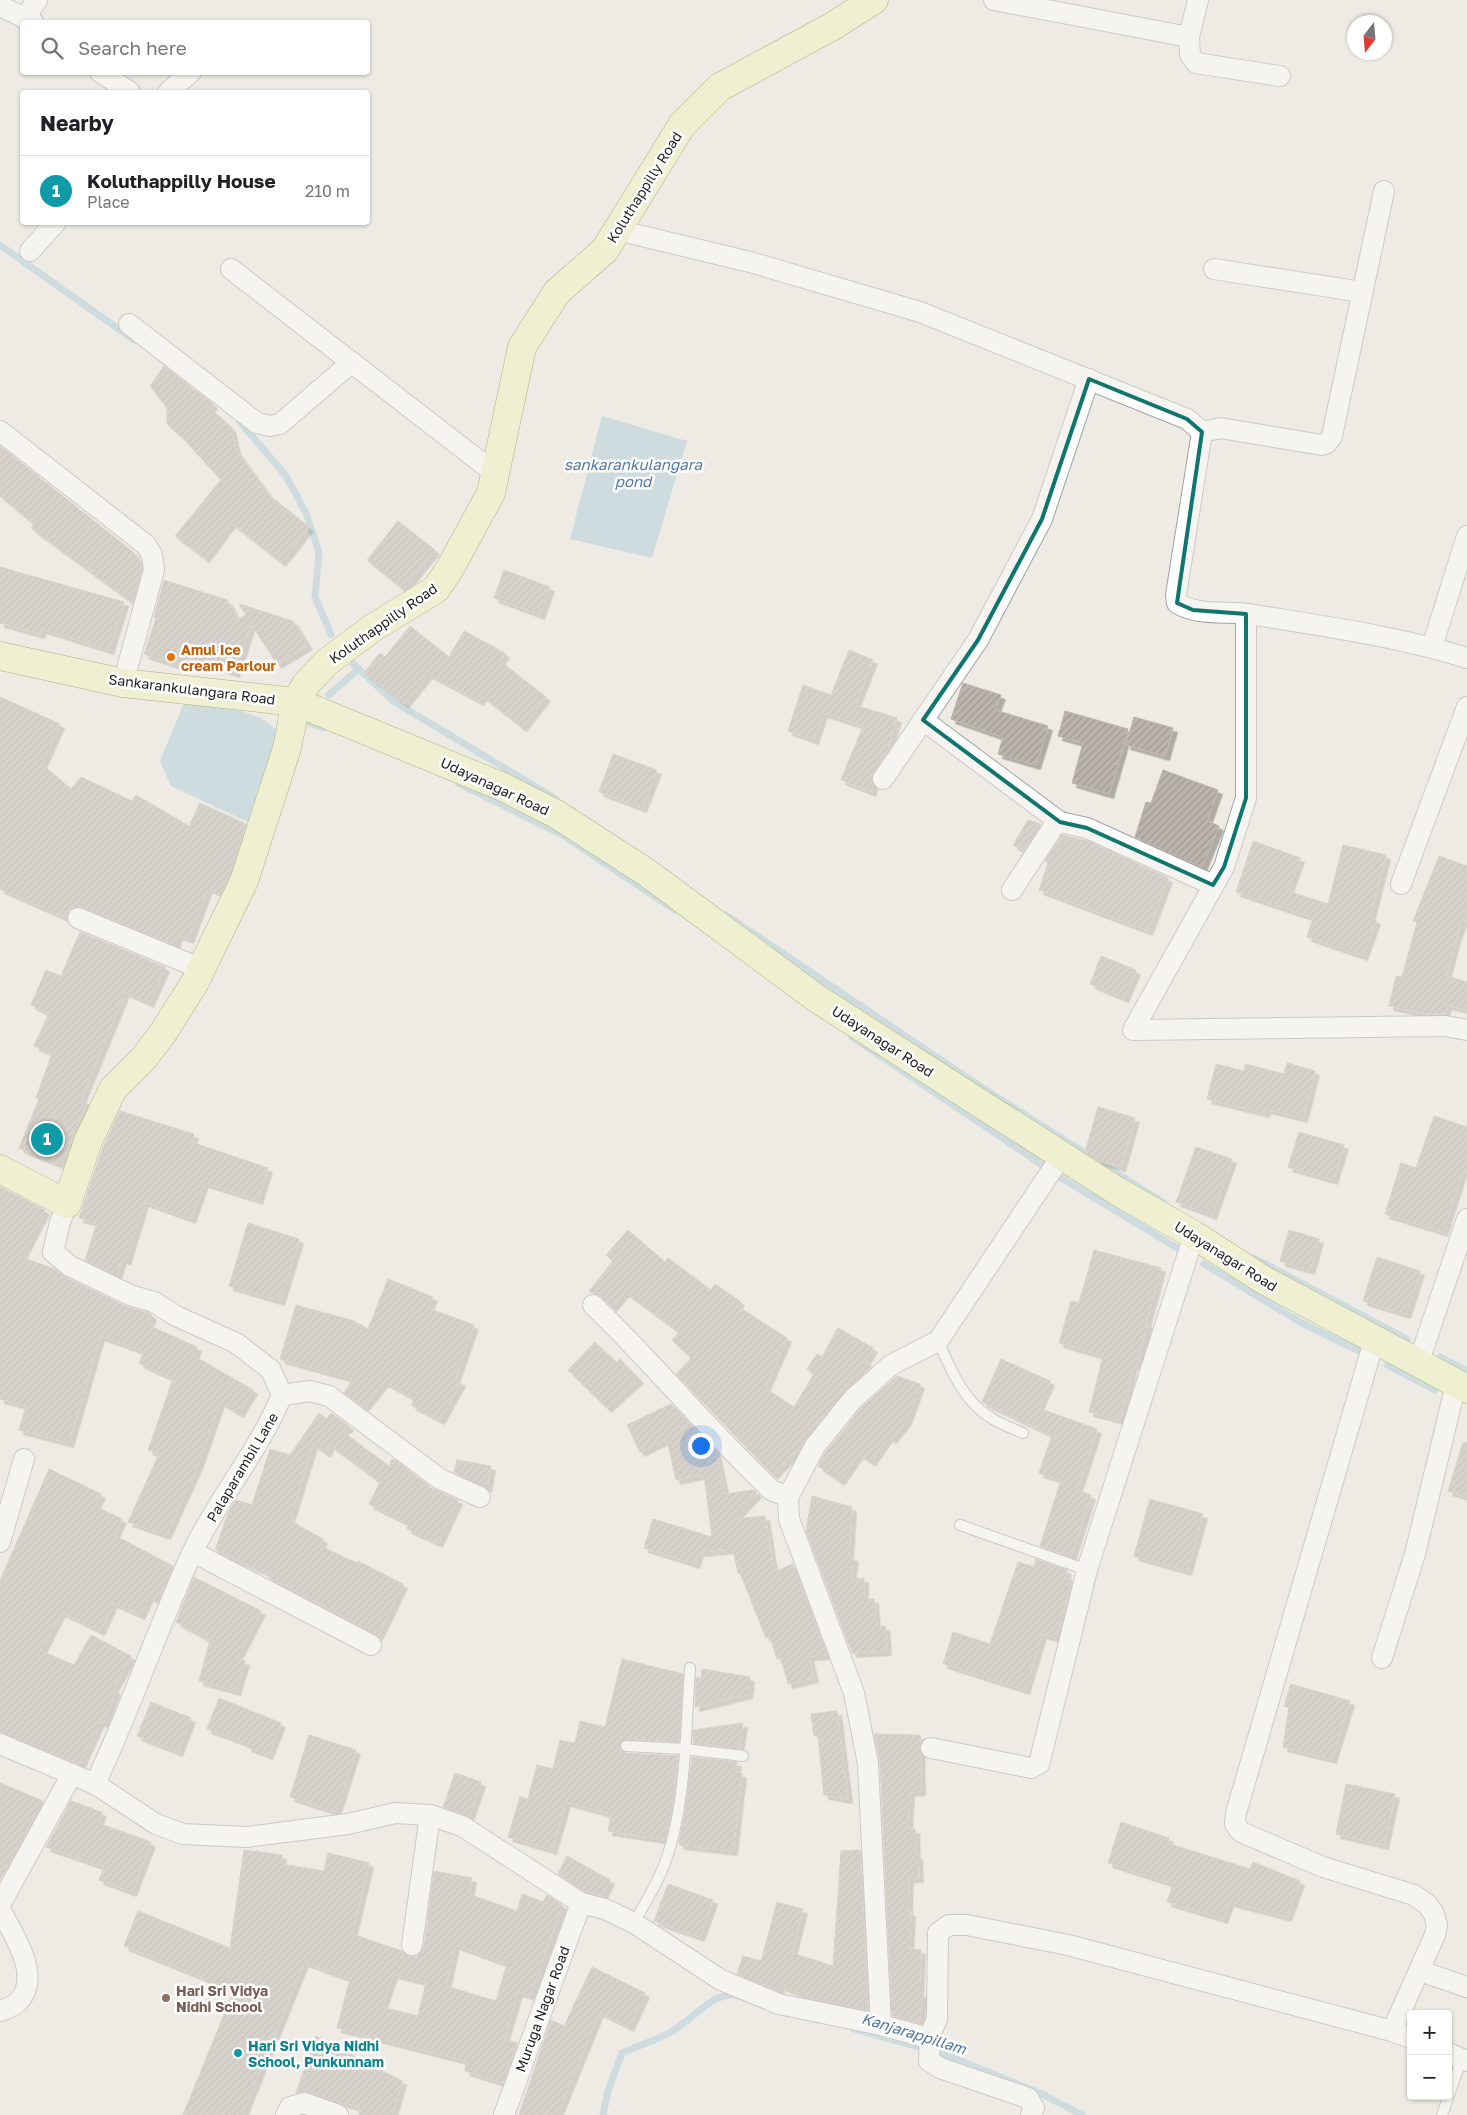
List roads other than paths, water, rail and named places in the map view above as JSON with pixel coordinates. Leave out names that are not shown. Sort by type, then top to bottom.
[{"type":"street","points":[[28,20],[37,0]]},
{"type":"street","name":"Koluthappilly Road","points":[[67,1204],[88,1141],[113,1089],[143,1059],[164,1034],[202,968],[244,881],[287,748],[296,702],[306,684],[327,662],[371,629],[436,589],[449,570],[491,493],[522,346],[557,292],[605,250],[682,125],[720,87],[834,26],[874,0]]},
{"type":"street","points":[[994,0],[1189,37]]},
{"type":"street","points":[[1198,0],[1189,37],[1190,55],[1196,63],[1280,76]]},
{"type":"street","points":[[0,6],[26,20]]},
{"type":"street","points":[[104,75],[127,90]]},
{"type":"street","points":[[170,90],[188,75]]},
{"type":"street","points":[[1202,432],[1222,428],[1322,445],[1327,443],[1332,436],[1384,190]]},
{"type":"street","points":[[30,251],[53,225]]},
{"type":"street","points":[[618,230],[750,262],[920,312],[1187,419],[1202,432]]},
{"type":"street","points":[[231,269],[496,474]]},
{"type":"street","points":[[1214,269],[1362,292]]},
{"type":"street","points":[[129,324],[257,423],[270,426],[280,424],[352,362]]},
{"type":"street","points":[[883,779],[978,640],[1042,518],[1089,379]]},
{"type":"street","points":[[0,431],[146,545],[152,555],[154,570],[123,683]]},
{"type":"street","points":[[1202,432],[1176,595],[1177,603],[1193,610],[1246,614],[1432,647],[1467,658]]},
{"type":"street","points":[[1432,647],[1467,536]]},
{"type":"street","points":[[1246,614],[1246,798],[1224,867],[1133,1030],[1446,1026],[1467,1030]]},
{"type":"street","name":"Sankarankulangara Road","points":[[0,656],[123,683],[296,702]]},
{"type":"street","name":"Udayanagar Road","points":[[296,702],[503,786],[556,814],[646,872],[816,998],[1117,1191],[1194,1235],[1262,1279],[1374,1341],[1462,1386]]},
{"type":"street","points":[[1401,884],[1467,706]]},
{"type":"street","points":[[923,720],[1060,822],[1087,828],[1213,885]]},
{"type":"street","points":[[1012,890],[1054,826],[1060,822]]},
{"type":"street","points":[[78,918],[202,968]]},
{"type":"street","points":[[881,2026],[868,1764],[854,1693],[789,1519],[788,1497],[815,1446],[853,1399],[891,1365],[938,1341],[1062,1155]]},
{"type":"street","points":[[0,1169],[67,1204]]},
{"type":"street","name":"Palaparambil Lane","points":[[67,1204],[60,1222],[53,1252],[70,1266],[130,1295],[154,1302],[176,1316],[236,1343],[271,1370],[282,1395],[274,1414],[219,1503],[192,1552],[116,1739],[95,1784]]},
{"type":"street","points":[[1418,1364],[1467,1219]]},
{"type":"street","points":[[931,1748],[1031,1768],[1040,1764],[1087,1570],[1194,1235]]},
{"type":"street","points":[[593,1305],[635,1345],[653,1369],[732,1452],[771,1490],[788,1497]]},
{"type":"street","points":[[929,2046],[937,2019],[938,1933],[949,1924],[967,1925],[1068,1945],[1402,2034],[1420,1971],[1437,1925],[1428,1905],[1414,1896],[1323,1867],[1241,1832],[1235,1824],[1236,1813],[1374,1341]]},
{"type":"street","points":[[1382,1658],[1416,1554],[1462,1386]]},
{"type":"street","points":[[282,1395],[310,1391],[329,1396],[440,1479],[480,1497]]},
{"type":"street","points":[[0,1542],[24,1459]]},
{"type":"street","points":[[192,1552],[371,1644]]},
{"type":"street","points":[[0,1744],[95,1784],[156,1824],[183,1834],[246,1837],[348,1824],[395,1813],[430,1816],[462,1826],[582,1903],[605,1909],[634,1923],[721,1980],[779,2004],[922,2036],[940,2068],[1028,2098],[1034,2108],[1032,2115]]},
{"type":"street","points":[[0,2011],[18,2003],[28,1984],[27,1969],[0,1907],[72,1774]]},
{"type":"street","points":[[412,1945],[430,1816]]},
{"type":"street","name":"Muruga Nagar Road","points":[[504,2115],[582,1903]]},
{"type":"street","points":[[1420,1971],[1467,1987]]},
{"type":"street","points":[[286,2115],[290,2107],[304,2103],[338,2115]]},
{"type":"lane","points":[[938,1341],[951,1369],[975,1405],[988,1416],[1023,1433]]},
{"type":"lane","points":[[960,1525],[1087,1570]]},
{"type":"lane","points":[[634,1923],[668,1856],[674,1834],[685,1749],[690,1668]]},
{"type":"lane","points":[[626,1746],[685,1749],[743,1756]]},
{"type":"lane","points":[[1442,2115],[1459,2057]]},
{"type":"water","name":"sankarankulangara pond","points":[[602,416],[687,441],[652,558],[570,539]]},
{"type":"water","points":[[184,703],[236,709],[261,718],[286,737],[252,824],[171,786],[160,761]]},
{"type":"waterway","points":[[0,245],[134,340]]},
{"type":"waterway","points":[[240,422],[286,476],[306,513],[319,552],[315,597],[331,634]]},
{"type":"waterway","points":[[346,657],[393,701],[556,799]]},
{"type":"waterway","points":[[329,695],[358,669]]},
{"type":"waterway","points":[[305,721],[323,728]]},
{"type":"waterway","points":[[458,783],[561,834],[675,910]]},
{"type":"waterway","points":[[726,915],[975,1083],[1164,1203]]},
{"type":"waterway","points":[[852,1037],[1047,1168]]},
{"type":"waterway","points":[[1053,1173],[1184,1252]]},
{"type":"waterway","points":[[1254,1258],[1407,1339]]},
{"type":"waterway","points":[[1204,1264],[1300,1322],[1367,1355]]},
{"type":"waterway","points":[[1440,1357],[1467,1371]]},
{"type":"waterway","points":[[1387,1365],[1435,1390]]},
{"type":"waterway","points":[[603,2115],[608,2091],[622,2053],[669,2033],[711,2002],[721,1997],[730,1995],[740,1996]]},
{"type":"waterway","name":"Kanjarappillam","points":[[854,2029],[946,2055],[1044,2095],[1082,2115]]},
{"type":"place","name":"Amul Ice cream Parlour","points":[[171,657]]},
{"type":"place","name":"Koluthappilly House","points":[[47,1139]]},
{"type":"place","name":"Hari Sri Vidya Nidhi School","points":[[166,1998]]},
{"type":"place","name":"Hari Sri Vidya Nidhi School, Punkunnam","points":[[238,2053]]}]
